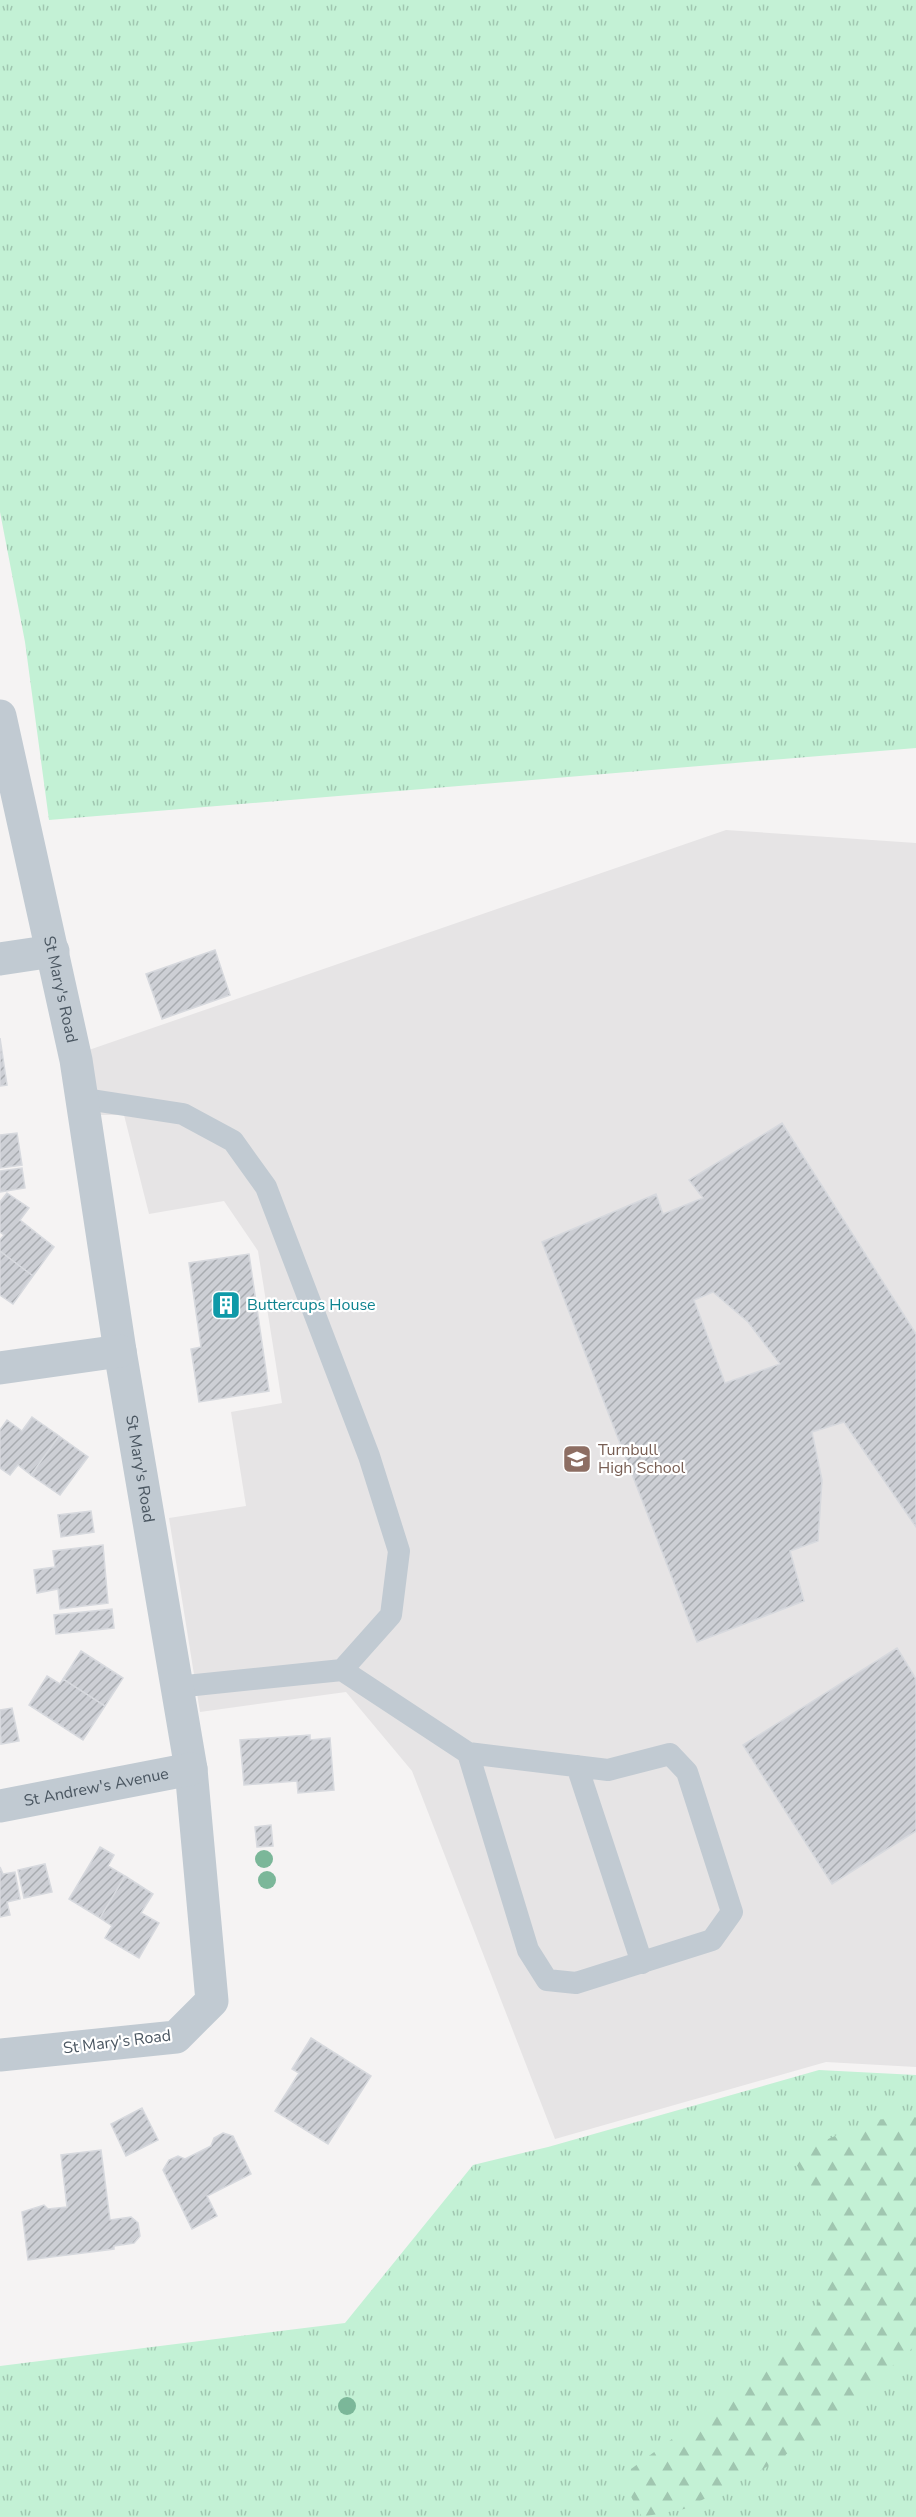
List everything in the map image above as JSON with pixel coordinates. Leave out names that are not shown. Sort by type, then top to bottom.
[{"type":"street","name":"St Mary's Road","points":[[0,716],[76,1060],[79,1098],[120,1351],[191,1769],[212,2001],[176,2037],[0,2055]]},
{"type":"street","points":[[0,959],[53,951]]},
{"type":"street","points":[[0,1368],[120,1351]]},
{"type":"street","name":"St Andrew's Avenue","points":[[0,1806],[191,1769]]},
{"type":"lane","points":[[79,1098],[183,1114],[233,1141],[266,1187],[369,1456],[399,1551],[391,1615],[342,1670]]},
{"type":"lane","points":[[176,1687],[342,1670],[468,1753],[608,1770],[670,1755],[687,1772],[732,1912],[712,1940],[576,1983],[547,1980],[528,1950],[468,1753]]},
{"type":"lane","points":[[577,1767],[642,1963]]},
{"type":"shaded area","name":"Turnbull High School","points":[[726,830],[916,843],[916,2067],[826,2062],[555,2139],[412,1771],[346,1692],[200,1712],[169,1518],[246,1506],[231,1412],[282,1403],[258,1251],[224,1201],[149,1214],[124,1115],[97,1115],[83,1052]]},
{"type":"green space","points":[[0,0],[916,0],[916,748],[49,820],[25,642],[0,512]]},
{"type":"green space","points":[[819,2070],[916,2075],[916,2517],[0,2517],[0,2366],[345,2323],[473,2165],[548,2147]]},
{"type":"green space","points":[[916,2117],[916,2345],[880,2377],[840,2420],[760,2471],[684,2509],[642,2517],[628,2491],[631,2469],[713,2409],[755,2370],[800,2339],[824,2291],[823,2245],[818,2202],[791,2155],[872,2120]]},
{"type":"building","points":[[215,950],[230,995],[162,1019],[146,974]]},
{"type":"building","points":[[0,1038],[7,1085],[0,1086]]},
{"type":"building","points":[[782,1123],[916,1334],[916,1527],[844,1422],[812,1432],[822,1480],[818,1541],[790,1551],[804,1601],[697,1642],[542,1242],[656,1194],[663,1214],[703,1198],[689,1180]],"holes":[[[713,1292],[748,1322],[780,1364],[725,1383],[694,1300]]]},
{"type":"building","points":[[17,1133],[22,1165],[0,1168],[0,1135]]},
{"type":"building","points":[[22,1168],[25,1188],[0,1192],[0,1171]]},
{"type":"building","points":[[7,1193],[29,1208],[20,1220],[54,1247],[33,1276],[0,1251],[0,1240],[4,1235],[0,1232],[0,1202]]},
{"type":"building","points":[[0,1251],[33,1276],[13,1304],[0,1295]]},
{"type":"building","name":"Buttercups House","points":[[249,1254],[269,1391],[199,1402],[191,1349],[201,1347],[189,1263]]},
{"type":"building","points":[[32,1417],[59,1436],[31,1475],[18,1465],[10,1475],[0,1468],[0,1430],[7,1420],[22,1431]]},
{"type":"building","points":[[59,1436],[88,1457],[60,1495],[31,1475]]},
{"type":"building","points":[[91,1511],[94,1532],[61,1537],[58,1515]]},
{"type":"building","points":[[103,1545],[108,1603],[60,1609],[58,1589],[37,1593],[34,1570],[55,1567],[53,1551]]},
{"type":"building","points":[[112,1609],[114,1628],[56,1634],[54,1615]]},
{"type":"building","points":[[897,1648],[916,1679],[916,1831],[832,1884],[743,1745]]},
{"type":"building","points":[[81,1651],[123,1678],[105,1706],[63,1679]]},
{"type":"building","points":[[47,1676],[60,1684],[63,1679],[105,1706],[83,1740],[29,1705]]},
{"type":"building","points":[[12,1708],[19,1741],[1,1744],[0,1710]]},
{"type":"building","points":[[310,1735],[310,1740],[330,1738],[334,1790],[298,1793],[297,1781],[244,1785],[240,1740]]},
{"type":"building","points":[[271,1825],[273,1846],[257,1847],[255,1827]]},
{"type":"building","points":[[100,1847],[114,1855],[108,1866],[125,1876],[100,1918],[69,1899]]},
{"type":"building","points":[[45,1864],[52,1892],[24,1898],[18,1870]]},
{"type":"building","points":[[0,1867],[3,1874],[15,1872],[20,1899],[7,1902],[10,1915],[0,1917]]},
{"type":"building","points":[[125,1876],[153,1894],[141,1913],[159,1923],[139,1958],[105,1938],[112,1926],[100,1918]]},
{"type":"building","points":[[311,2038],[371,2076],[328,2144],[275,2111],[299,2073],[292,2069]]},
{"type":"building","points":[[142,2108],[158,2140],[126,2156],[111,2124]]},
{"type":"building","points":[[223,2133],[233,2136],[251,2174],[207,2196],[217,2216],[192,2229],[163,2170],[169,2160],[178,2156],[185,2159],[211,2146],[214,2138]]},
{"type":"building","points":[[101,2150],[110,2220],[131,2217],[138,2223],[140,2236],[134,2243],[114,2246],[114,2249],[28,2260],[22,2212],[44,2205],[48,2209],[67,2207],[61,2155]]},
{"type":"place","name":"Buttercups House","points":[[226,1305]]},
{"type":"place","name":"Turnbull High School","points":[[577,1459]]}]
